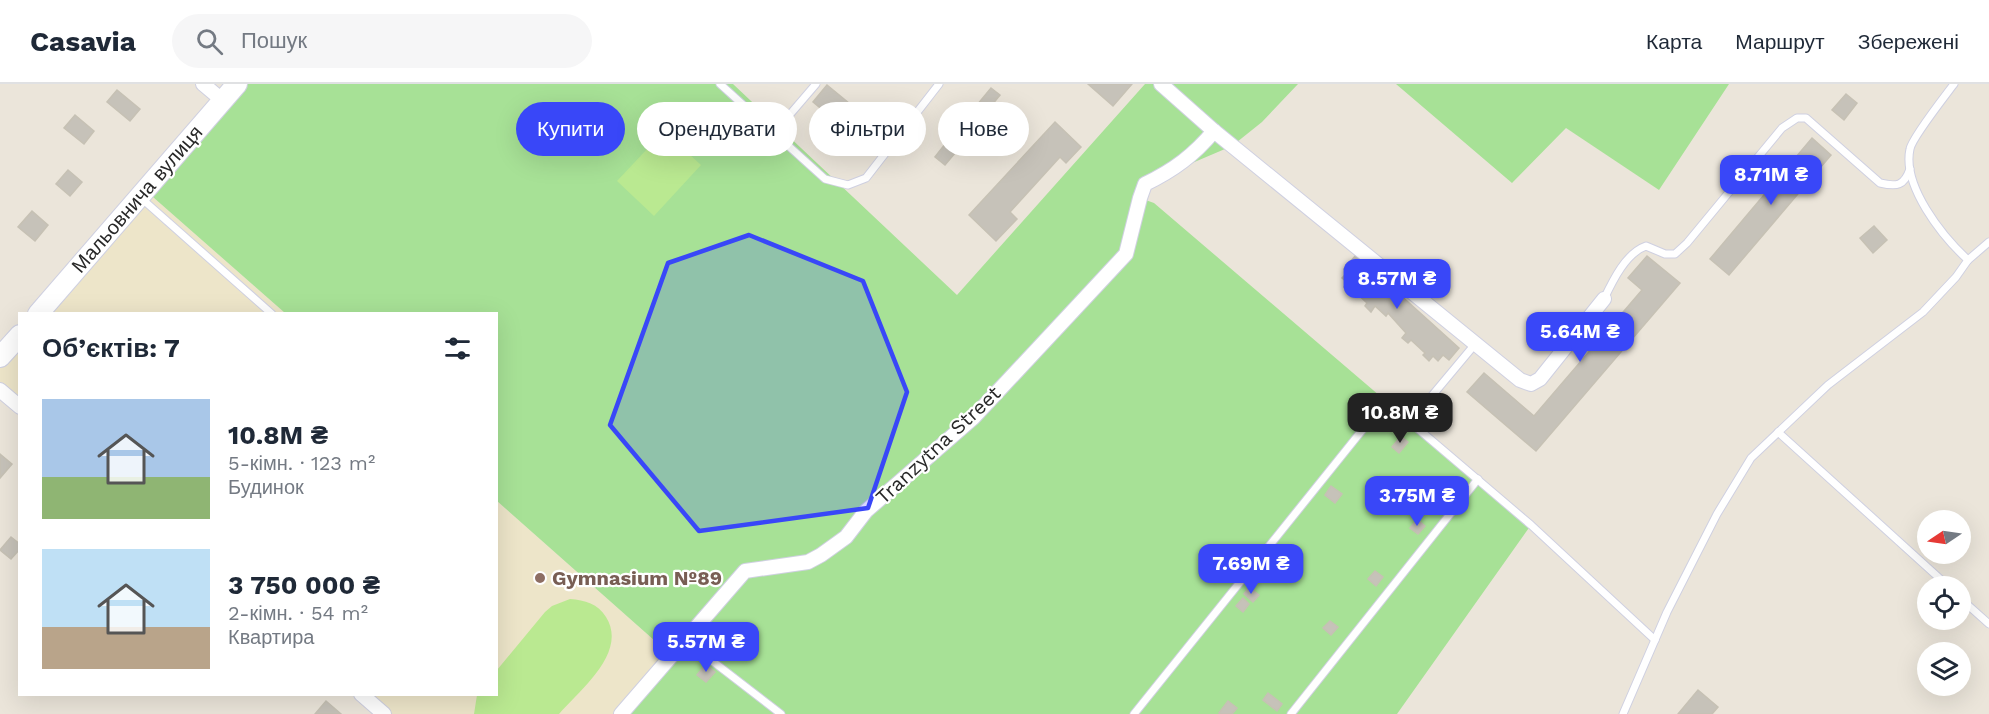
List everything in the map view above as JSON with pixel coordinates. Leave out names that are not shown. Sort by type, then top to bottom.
[{"type":"street","points":[[203,84],[222,100]]},
{"type":"street","name":"Мальовнича вулиця","points":[[40,312],[237,84]]},
{"type":"street","points":[[1161,84],[1214,131],[1520,380],[1531,384],[1540,379],[1604,298]]},
{"type":"street","name":"Tranzytna Street","points":[[621,714],[745,571],[808,562],[821,555],[846,537],[866,511],[973,418],[1126,254],[1145,184],[1164,175],[1196,152],[1214,131]]},
{"type":"street","points":[[0,357],[18,336]]},
{"type":"street","points":[[0,390],[18,404]]},
{"type":"street","points":[[363,696],[384,714]]},
{"type":"lane","points":[[720,84],[740,102]]},
{"type":"lane","points":[[797,106],[816,84]]},
{"type":"lane","points":[[797,154],[825,179],[848,185],[866,178],[939,84]]},
{"type":"lane","points":[[1954,84],[1910,148],[1910,169],[1916,194],[1954,247],[1968,260]]},
{"type":"lane","points":[[1604,298],[1614,279],[1636,249],[1646,246],[1665,254],[1675,254],[1687,243],[1782,128],[1797,117],[1806,118],[1880,183],[1900,184],[1906,179],[1910,169]]},
{"type":"lane","points":[[139,196],[270,312]]},
{"type":"lane","points":[[1623,714],[1667,612],[1717,514],[1750,458],[1828,385],[1923,312],[1956,277],[1968,260],[1989,242]]},
{"type":"lane","points":[[1476,343],[1410,422],[1531,525],[1655,640]]},
{"type":"lane","points":[[1134,714],[1376,414]]},
{"type":"lane","points":[[1778,432],[1937,576]]},
{"type":"lane","points":[[1292,714],[1478,479]]},
{"type":"lane","points":[[1971,608],[1989,624]]},
{"type":"lane","points":[[685,640],[781,714]]},
{"type":"highlighted area","points":[[749,235],[863,281],[907,392],[868,508],[699,531],[610,425],[668,263]]},
{"type":"shaded area","points":[[145,190],[284,312],[40,312]]},
{"type":"shaded area","points":[[18,335],[18,406],[0,390],[0,357]]},
{"type":"shaded area","name":"Gymnasium №89","points":[[498,502],[672,656],[621,714],[384,714],[362,696],[498,696]]},
{"type":"green space","points":[[237,84],[733,84],[752,102],[637,102],[637,156],[797,156],[797,144],[957,295],[1145,84],[1298,84],[1262,122],[1232,146],[1164,175],[1140,198],[1154,203],[1531,525],[1397,714],[621,714],[672,656],[498,502],[498,312],[284,312],[145,190]]},
{"type":"green space","points":[[1396,84],[1729,84],[1659,190],[1566,128],[1512,183]]},
{"type":"green space","points":[[640,156],[691,156],[701,165],[654,216],[617,181]]},
{"type":"green space","points":[[570,599],[586,602],[599,609],[606,617],[611,630],[611,643],[607,656],[599,669],[559,714],[474,714],[477,696],[498,696],[498,669],[552,606]]},
{"type":"building","points":[[1088,84],[1132,84],[1113,106]]},
{"type":"building","points":[[827,85],[848,102],[813,102]]},
{"type":"building","points":[[991,88],[1000,95],[994,102],[980,102]]},
{"type":"building","points":[[117,90],[140,109],[130,121],[107,102]]},
{"type":"building","points":[[1846,94],[1857,103],[1844,120],[1832,110]]},
{"type":"building","points":[[75,115],[94,131],[84,144],[64,128]]},
{"type":"building","points":[[1055,122],[1081,147],[1066,163],[1060,157],[1010,212],[1017,219],[996,241],[969,215],[1024,156],[1029,156],[1029,150]]},
{"type":"building","points":[[1812,138],[1831,155],[1729,275],[1710,259]]},
{"type":"building","points":[[938,153],[938,156],[953,156],[945,165],[935,157]]},
{"type":"building","points":[[68,170],[82,182],[70,196],[56,184]]},
{"type":"building","points":[[32,211],[48,225],[35,241],[18,227]]},
{"type":"building","points":[[1874,226],[1887,240],[1873,253],[1860,238]]},
{"type":"building","points":[[1356,255],[1459,348],[1449,360],[1443,355],[1438,361],[1433,356],[1429,361],[1423,355],[1425,353],[1411,340],[1408,343],[1402,338],[1406,333],[1388,313],[1386,316],[1375,306],[1371,312],[1365,306],[1367,303],[1353,290],[1350,293],[1344,287],[1348,283],[1342,278],[1347,273],[1344,269]]},
{"type":"building","points":[[1647,256],[1680,283],[1536,451],[1467,392],[1484,373],[1534,416],[1642,290],[1628,278]]},
{"type":"building","points":[[1401,436],[1408,442],[1399,453],[1392,447]]},
{"type":"building","points":[[0,454],[12,464],[0,478]]},
{"type":"building","points":[[1331,486],[1342,494],[1335,503],[1325,495]]},
{"type":"building","points":[[1417,519],[1425,526],[1418,534],[1410,528]]},
{"type":"building","points":[[11,537],[18,542],[18,551],[11,559],[0,550]]},
{"type":"building","points":[[1375,571],[1383,577],[1376,586],[1368,579]]},
{"type":"building","points":[[1249,587],[1259,595],[1253,602],[1244,594]]},
{"type":"building","points":[[1243,598],[1249,604],[1243,612],[1236,606]]},
{"type":"building","points":[[1330,621],[1338,627],[1331,635],[1323,628]]},
{"type":"building","points":[[706,664],[715,672],[706,682],[697,675]]},
{"type":"building","points":[[1698,690],[1718,707],[1712,714],[1678,714]]},
{"type":"building","points":[[1268,693],[1282,704],[1277,711],[1263,700]]},
{"type":"building","points":[[326,701],[341,714],[315,714]]},
{"type":"building","points":[[1228,701],[1237,708],[1232,714],[1220,714],[1219,713]]},
{"type":"place","name":"Gymnasium №89","points":[[540,578]]}]
